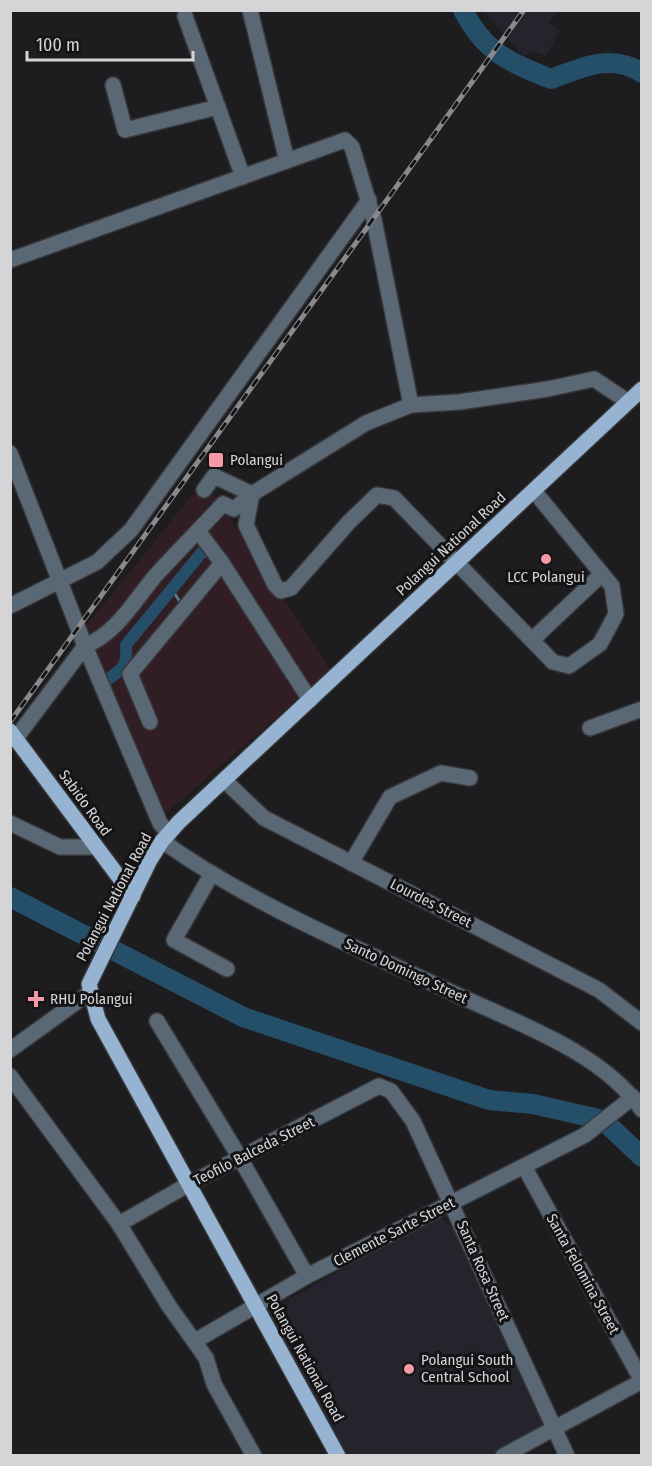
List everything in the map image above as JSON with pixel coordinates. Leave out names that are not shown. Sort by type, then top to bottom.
[{"type":"main road","name":"Polangui National Road","points":[[338,1455],[98,1019],[89,993],[89,984],[98,962],[166,837],[642,389]]},
{"type":"main road","name":"Sabido Road","points":[[13,734],[94,847],[133,896]]},
{"type":"street","points":[[250,10],[287,161]]},
{"type":"street","points":[[185,16],[243,177]]},
{"type":"street","points":[[112,85],[125,130],[218,107]]},
{"type":"street","points":[[10,260],[345,140],[352,147],[369,200],[411,405]]},
{"type":"street","points":[[10,606],[97,562],[131,530],[369,200]]},
{"type":"street","points":[[13,734],[85,646],[101,640],[114,627],[156,576],[223,504],[234,509],[252,495],[366,423],[411,405],[459,402],[548,389],[594,379],[627,401]]},
{"type":"street","points":[[10,453],[85,646],[166,837]]},
{"type":"street","points":[[204,490],[214,476],[252,495]]},
{"type":"street","points":[[252,495],[246,525],[275,585],[281,591],[291,588],[349,522],[377,495],[394,498],[553,662],[569,666],[600,644],[616,614],[612,586],[534,491]]},
{"type":"street","points":[[198,531],[222,563],[310,700]]},
{"type":"street","points":[[150,722],[130,674],[222,563]]},
{"type":"street","points":[[532,640],[602,574]]},
{"type":"street","points":[[590,728],[642,709]]},
{"type":"street","points":[[351,863],[390,797],[441,773],[470,778]]},
{"type":"street","name":"Lourdes Street","points":[[224,780],[264,818],[599,990],[642,1023]]},
{"type":"street","points":[[10,823],[60,847],[94,847]]},
{"type":"street","name":"Santo Domingo Street","points":[[166,837],[211,875],[278,910],[538,1033],[593,1063],[633,1097],[642,1110]]},
{"type":"street","points":[[211,875],[174,940],[227,969]]},
{"type":"street","points":[[10,1050],[89,993]]},
{"type":"street","points":[[157,1021],[240,1158],[307,1276]]},
{"type":"street","points":[[10,1076],[119,1224],[169,1306],[195,1341],[206,1359],[214,1384],[254,1455]]},
{"type":"street","name":"Teofilo Balceda Street","points":[[119,1224],[189,1184],[379,1086],[391,1091]]},
{"type":"street","name":"Santa Rosa Street","points":[[391,1091],[413,1121],[452,1202],[553,1429],[567,1455]]},
{"type":"street","name":"Clemente Sarte Street","points":[[195,1341],[254,1304],[307,1276],[452,1202],[525,1168],[595,1127],[633,1097]]},
{"type":"street","name":"Santa Felomina Street","points":[[525,1168],[642,1381]]},
{"type":"street","points":[[503,1455],[642,1381]]},
{"type":"shaded area","points":[[483,11],[558,11],[549,23],[560,31],[546,56],[531,50],[525,57]]},
{"type":"shaded area","points":[[204,480],[331,670],[167,812],[152,790],[83,630]]},
{"type":"shaded area","name":"Polangui South Central School","points":[[434,1217],[440,1217],[454,1228],[545,1427],[493,1455],[345,1455],[268,1311]]},
{"type":"waterway","points":[[463,10],[471,25],[489,46],[510,61],[551,79],[574,70],[608,63],[631,67],[642,73]]},
{"type":"waterway","points":[[108,693],[103,683],[122,668],[126,659],[126,645],[207,546]]},
{"type":"waterway","points":[[173,591],[182,605]]},
{"type":"waterway","points":[[10,897],[243,1017],[489,1100],[533,1104],[603,1120],[642,1157]]},
{"type":"railway","points":[[10,722],[524,10]]},
{"type":"place","name":"Polangui","points":[[216,460]]},
{"type":"place","name":"LCC Polangui","points":[[546,559]]},
{"type":"place","name":"RHU Polangui","points":[[36,999]]},
{"type":"place","name":"Polangui South Central School","points":[[409,1369]]}]
